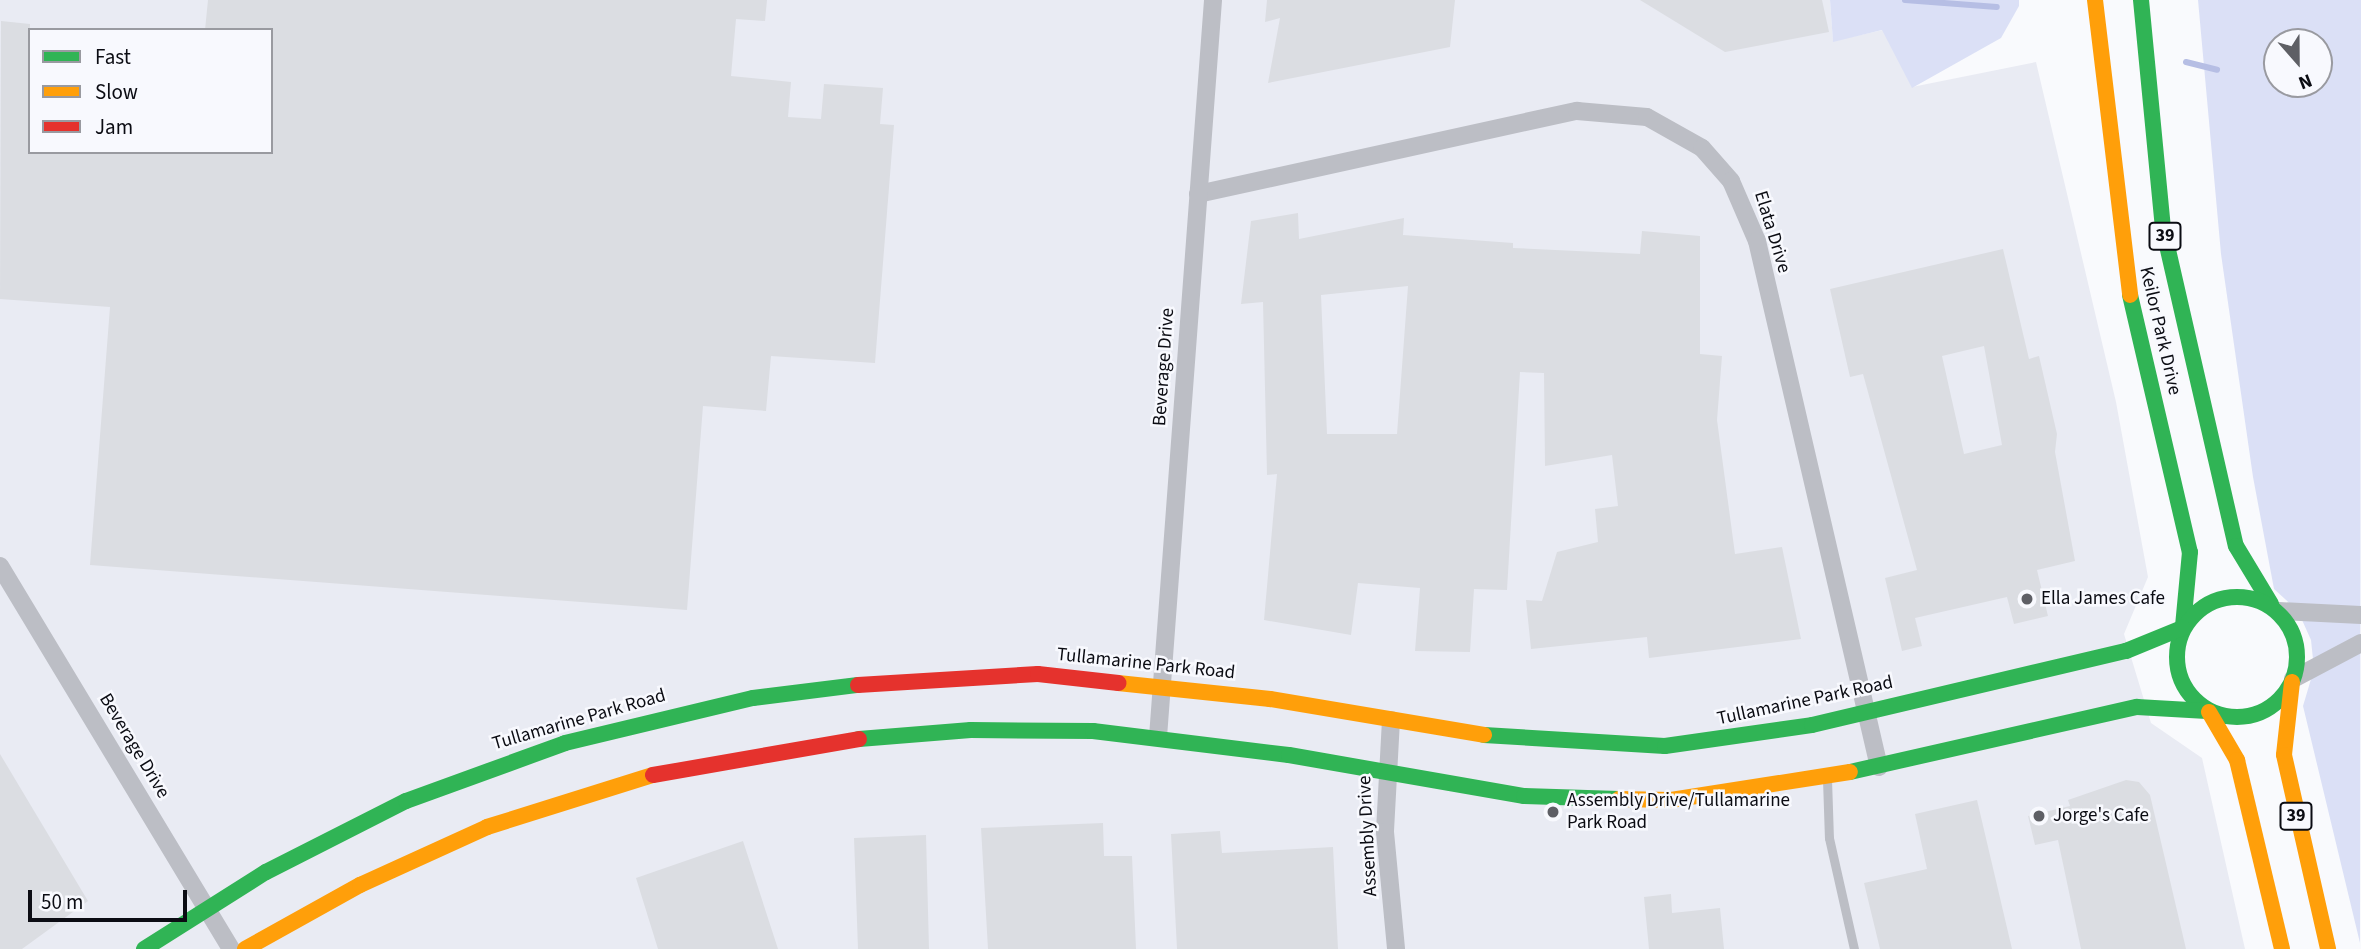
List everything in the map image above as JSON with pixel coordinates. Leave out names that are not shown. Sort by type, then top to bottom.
[{"type":"street","name":"Beverage Drive","points":[[1158,737],[1213,0]]},
{"type":"street","name":"Keilor Park Drive","points":[[2095,0],[2121,256],[2190,552],[2182,627]]},
{"type":"street","name":"Keilor Park Drive","points":[[2141,0],[2163,228],[2236,546],[2275,608]]},
{"type":"street","name":"Elata Drive","points":[[1198,194],[1577,111],[1647,117],[1702,148],[1731,180],[1757,241],[1879,767]]},
{"type":"street","name":"Beverage Drive","points":[[0,566],[231,949]]},
{"type":"street","points":[[2182,627],[2227,601],[2361,615]]},
{"type":"street","name":"39","points":[[2275,608],[2296,642],[2284,755],[2328,949]]},
{"type":"street","name":"39","points":[[2182,627],[2180,678],[2208,711],[2237,760],[2282,949]]},
{"type":"street","name":"Tullamarine Park Road","points":[[144,949],[206,907],[407,801],[634,723],[765,696],[925,676],[1038,674],[1162,684],[1501,739],[1620,748],[1720,741],[1866,712],[2126,652],[2182,627]]},
{"type":"street","points":[[245,949],[360,885],[487,827],[656,774],[906,733],[1044,729],[1158,737],[1524,796],[1623,801],[1713,797],[1879,767],[2137,707],[2250,714],[2293,680],[2361,643]]},
{"type":"street","name":"Assembly Drive","points":[[1391,720],[1384,774],[1396,949]]},
{"type":"lane","points":[[1827,778],[1829,838],[1854,949]]},
{"type":"shaded area","points":[[0,0],[1830,0],[1833,41],[1883,30],[1912,87],[2036,62],[2116,402],[2148,577],[2124,634],[2151,723],[2202,758],[2245,949],[0,949]]},
{"type":"shaded area","points":[[1830,0],[2019,0],[2019,6],[2001,38],[1912,88],[1882,30],[1833,42]]},
{"type":"shaded area","points":[[2198,0],[2361,0],[2360,943],[2303,706],[2314,669],[2311,640],[2298,611],[2274,589],[2253,477],[2221,254]]},
{"type":"building","points":[[208,0],[767,0],[765,21],[736,19],[731,76],[791,82],[788,117],[821,119],[824,84],[883,88],[880,124],[894,125],[875,363],[771,356],[766,411],[703,406],[687,610],[90,565],[110,307],[0,299],[1,21],[30,24],[28,154],[273,154],[273,28],[205,28]]},
{"type":"building","points":[[1267,0],[1455,0],[1450,47],[1268,83],[1280,18],[1265,22]]},
{"type":"building","points":[[1640,0],[1822,0],[1829,32],[1725,52]]},
{"type":"building","points":[[1298,213],[1299,239],[1404,218],[1403,235],[1513,243],[1513,248],[1640,254],[1642,231],[1700,236],[1700,354],[1722,356],[1717,420],[1735,554],[1782,547],[1801,639],[1649,658],[1647,637],[1531,649],[1526,600],[1542,601],[1557,552],[1598,542],[1595,509],[1618,506],[1612,455],[1545,466],[1544,373],[1520,372],[1507,590],[1474,589],[1470,652],[1415,651],[1420,588],[1358,583],[1351,635],[1264,620],[1277,474],[1267,475],[1263,302],[1241,304],[1251,221]],"holes":[[[1408,286],[1397,434],[1327,434],[1321,295]]]},
{"type":"building","points":[[2003,249],[2029,359],[2039,356],[2057,434],[2055,452],[2075,561],[2037,570],[2048,616],[2014,624],[2007,597],[1915,618],[1922,646],[1902,651],[1885,578],[1917,570],[1863,374],[1850,377],[1830,289]],"holes":[[[1984,346],[2002,445],[1964,454],[1942,356]]]},
{"type":"building","points":[[0,754],[88,901],[22,949],[0,949]]},
{"type":"building","points":[[2126,780],[2139,782],[2150,795],[2186,949],[2081,949],[2058,840],[2035,845],[2028,816],[2070,806],[2068,800]]},
{"type":"building","points":[[1977,800],[2012,949],[1880,949],[1864,883],[1927,869],[1915,814]]},
{"type":"building","points":[[1103,823],[1104,856],[1132,856],[1136,949],[988,949],[981,828]]},
{"type":"building","points":[[1220,831],[1222,853],[1333,847],[1338,949],[1177,949],[1171,834]]},
{"type":"building","points":[[926,835],[929,949],[858,949],[854,838]]},
{"type":"building","points":[[743,841],[778,949],[658,949],[636,878]]},
{"type":"building","points":[[1671,894],[1672,913],[1720,908],[1724,949],[1649,949],[1644,897]]},
{"type":"waterway","points":[[1905,0],[1997,7]]},
{"type":"waterway","points":[[2186,62],[2217,70]]},
{"type":"traffic: fast","points":[[2141,0],[2163,228],[2236,546],[2271,604]]},
{"type":"traffic: fast","points":[[2130,295],[2190,552],[2183,626]]},
{"type":"traffic: fast","points":[[2237,597],[2260,602],[2279,615],[2292,634],[2297,657],[2292,680],[2279,699],[2260,712],[2237,717],[2214,712],[2195,699],[2182,680],[2177,657],[2182,634],[2195,615],[2214,602],[2237,597]]},
{"type":"traffic: fast","points":[[1484,735],[1665,746],[1812,725],[2126,651],[2182,628]]},
{"type":"traffic: fast","points":[[144,949],[266,872],[406,801],[565,743],[753,698],[858,685]]},
{"type":"traffic: fast","points":[[1850,772],[2137,707],[2207,711]]},
{"type":"traffic: fast","points":[[859,739],[971,730],[1093,731],[1289,755],[1524,796],[1619,799]]},
{"type":"traffic: slow","points":[[2095,0],[2130,295]]},
{"type":"traffic: slow","points":[[2292,682],[2284,755],[2328,949]]},
{"type":"traffic: slow","points":[[1118,683],[1270,699],[1484,735]]},
{"type":"traffic: slow","points":[[2209,712],[2237,760],[2282,949]]},
{"type":"traffic: slow","points":[[1619,799],[1671,800],[1850,772]]},
{"type":"traffic: slow","points":[[245,949],[360,885],[487,827],[653,775]]},
{"type":"traffic: jam","points":[[858,685],[1038,674],[1118,683]]},
{"type":"traffic: jam","points":[[653,775],[859,739]]},
{"type":"place","name":"Ella James Cafe","points":[[2027,599]]},
{"type":"place","name":"Assembly Drive/Tullamarine Park Road","points":[[1553,812]]},
{"type":"place","name":"Jorge's Cafe","points":[[2039,816]]}]
